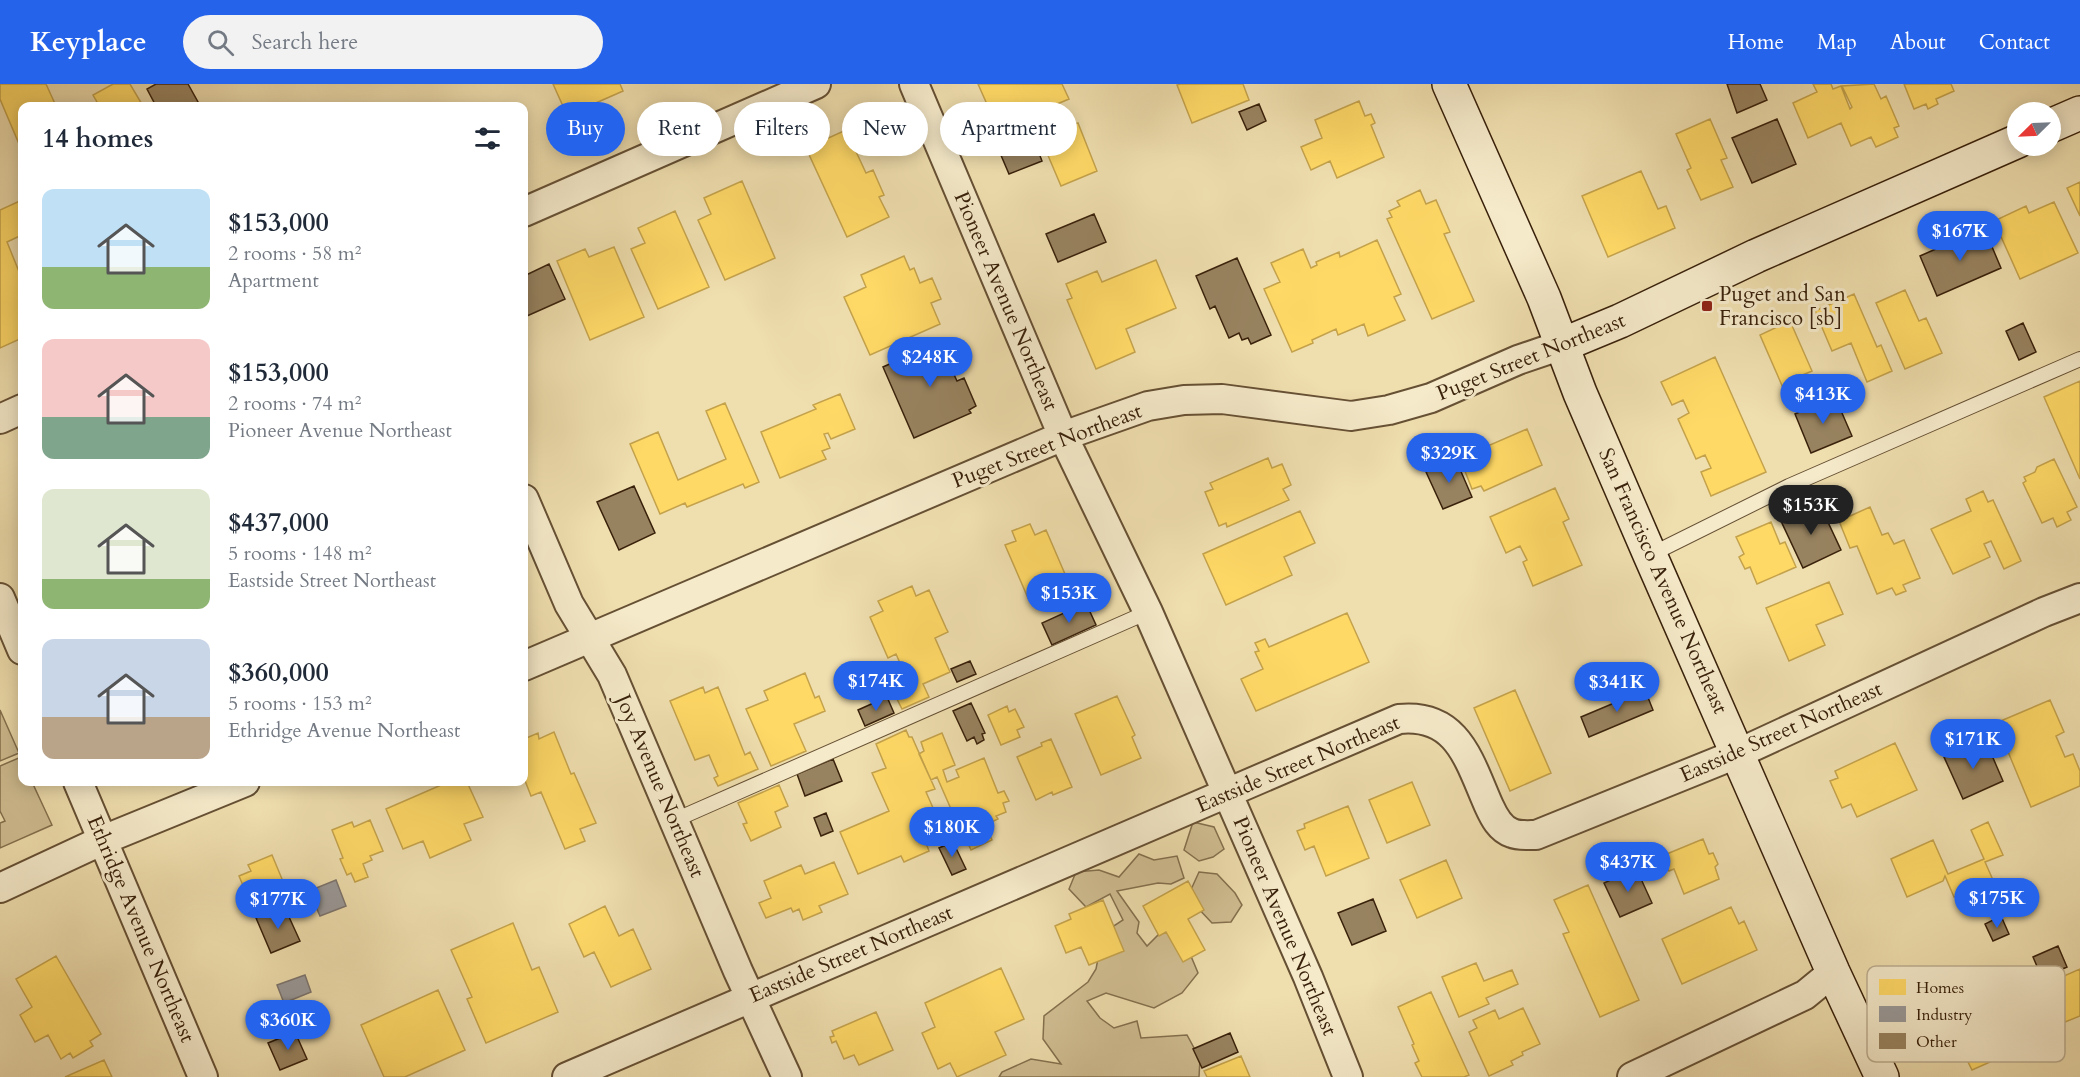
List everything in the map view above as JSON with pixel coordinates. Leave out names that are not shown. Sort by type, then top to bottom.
[{"type":"street","points":[[528,210],[816,84]]},
{"type":"street","name":"Pioneer Avenue Northeast","points":[[914,84],[1063,435],[1148,612],[1308,977],[1348,1077]]},
{"type":"street","name":"San Francisco Avenue Northeast","points":[[1449,84],[1541,292],[1580,393],[1650,555],[1867,1045]]},
{"type":"street","points":[[2061,121],[2080,113]]},
{"type":"street","name":"Puget Street Northeast","points":[[528,664],[1063,435],[1148,406],[1184,400],[1222,399],[1351,416],[1389,410],[1431,398],[1518,360],[1620,321],[1756,256],[2007,146]]},
{"type":"street","points":[[0,419],[18,411]]},
{"type":"street","name":"Joy Avenue Northeast","points":[[528,508],[569,604],[612,675],[738,971],[787,1077]]},
{"type":"street","points":[[0,598],[18,641]]},
{"type":"street","name":"Eastside Street Northeast","points":[[567,1077],[1398,719],[1415,717],[1436,722],[1450,733],[1462,747],[1493,815],[1501,826],[1513,834],[1536,835],[1739,753],[2044,612],[2080,598]]},
{"type":"street","name":"Ethridge Avenue Northeast","points":[[80,786],[203,1077]]},
{"type":"street","points":[[0,888],[103,840],[235,786]]},
{"type":"street","points":[[1632,1077],[1805,995],[1833,972]]},
{"type":"street","name":"San Francisco Avenue Northeast","points":[[1875,1062],[1882,1077]]},
{"type":"lane","points":[[1650,555],[1789,486],[2080,359]]},
{"type":"lane","points":[[675,820],[1148,612]]},
{"type":"shaded area","points":[[0,710],[18,753],[0,761]]},
{"type":"shaded area","points":[[18,758],[18,786],[34,786],[52,825],[0,848],[0,823],[5,821],[0,811],[0,766]]},
{"type":"shaded area","points":[[1193,822],[1214,827],[1224,849],[1213,857],[1199,861],[1184,850]]},
{"type":"shaded area","points":[[1139,854],[1154,860],[1177,856],[1184,878],[1171,884],[1158,883],[1117,891],[1139,922],[1137,933],[1147,946],[1167,926],[1183,937],[1198,973],[1182,993],[1154,1008],[1106,993],[1087,1001],[1100,1018],[1114,1028],[1137,1021],[1141,1038],[1187,1035],[1200,1059],[1199,1077],[999,1077],[1002,1072],[1031,1059],[1061,1064],[1043,1039],[1044,1016],[1088,982],[1096,969],[1103,933],[1123,920],[1110,894],[1086,907],[1069,889],[1076,872],[1099,870],[1119,877]]},
{"type":"shaded area","points":[[1199,872],[1217,874],[1235,893],[1242,905],[1231,922],[1212,923],[1196,906],[1189,894]]},
{"type":"building: Homes","points":[[0,84],[46,84],[54,102],[18,102],[18,142],[0,99]]},
{"type":"building: Homes","points":[[113,84],[130,84],[141,102],[97,102],[93,95]]},
{"type":"building: Homes","points":[[553,84],[620,84],[623,91],[598,102],[561,102]]},
{"type":"building: Homes","points":[[978,84],[1062,84],[1069,99],[1062,102],[986,102]]},
{"type":"building: Homes","points":[[1243,84],[1249,100],[1192,123],[1177,85]]},
{"type":"building: Homes","points":[[1813,84],[1831,84],[1833,89],[1841,86],[1850,109],[1852,107],[1842,86],[1874,84],[1881,99],[1886,96],[1899,126],[1894,128],[1898,137],[1876,147],[1871,137],[1851,146],[1841,123],[1808,138],[1793,103],[1817,92]]},
{"type":"building: Homes","points":[[1904,84],[1951,84],[1954,91],[1936,99],[1938,104],[1928,109],[1926,104],[1914,109]]},
{"type":"building: Homes","points":[[1359,101],[1365,116],[1371,114],[1375,123],[1371,125],[1384,157],[1337,178],[1330,161],[1311,170],[1301,147],[1322,138],[1315,120]]},
{"type":"building: Homes","points":[[1710,119],[1727,158],[1721,160],[1733,187],[1701,200],[1687,170],[1691,168],[1676,134]]},
{"type":"building: Homes","points":[[1078,123],[1097,171],[1061,186],[1048,156],[1077,156]]},
{"type":"building: Homes","points":[[842,132],[842,156],[858,156],[866,173],[873,170],[884,195],[879,197],[889,217],[847,237],[810,156],[830,156],[830,137]]},
{"type":"building: Homes","points":[[1641,171],[1658,209],[1666,206],[1675,228],[1608,257],[1582,196]]},
{"type":"building: Homes","points":[[742,181],[775,258],[725,280],[698,220],[711,214],[704,198]]},
{"type":"building: Homes","points":[[2080,182],[2080,216],[2067,188]]},
{"type":"building: Homes","points":[[1420,190],[1426,204],[1436,200],[1450,232],[1444,234],[1474,301],[1432,319],[1387,219],[1392,217],[1389,211],[1400,206],[1397,201]]},
{"type":"building: Homes","points":[[18,202],[18,237],[7,242],[18,269],[18,340],[0,348],[0,210]]},
{"type":"building: Homes","points":[[2054,202],[2078,253],[2020,279],[1994,221],[2026,206],[2029,213]]},
{"type":"building: Homes","points":[[675,211],[709,287],[658,309],[631,249],[645,243],[638,228]]},
{"type":"building: Homes","points":[[1377,240],[1401,294],[1394,297],[1405,320],[1368,336],[1364,324],[1338,335],[1336,329],[1292,352],[1264,289],[1280,282],[1271,263],[1303,249],[1311,268],[1317,265],[1316,262],[1339,252],[1340,257]]},
{"type":"building: Homes","points":[[614,247],[644,317],[590,340],[557,261],[585,249],[589,257]]},
{"type":"building: Homes","points":[[904,256],[910,270],[914,268],[920,283],[932,278],[941,299],[931,303],[940,324],[870,355],[844,297],[866,287],[861,275]]},
{"type":"building: Homes","points":[[1156,260],[1176,308],[1126,329],[1135,352],[1096,369],[1067,300],[1072,298],[1066,284],[1097,271],[1102,282]]},
{"type":"building: Homes","points":[[1905,290],[1919,321],[1926,318],[1942,353],[1905,369],[1876,303]]},
{"type":"building: Homes","points":[[1854,294],[1877,347],[1881,345],[1892,371],[1867,382],[1851,343],[1832,351],[1815,311]]},
{"type":"building: Homes","points":[[1790,321],[1812,371],[1798,377],[1804,390],[1787,397],[1760,335]]},
{"type":"building: Homes","points":[[1715,357],[1766,472],[1711,496],[1701,472],[1711,468],[1705,455],[1696,459],[1678,419],[1689,413],[1683,400],[1672,405],[1661,382]]},
{"type":"building: Homes","points":[[2080,381],[2080,479],[2044,397]]},
{"type":"building: Homes","points":[[840,394],[855,429],[831,439],[828,433],[824,434],[830,448],[822,451],[826,459],[780,478],[761,432],[816,409],[813,405]]},
{"type":"building: Homes","points":[[725,403],[759,482],[745,488],[743,484],[687,507],[685,503],[660,514],[630,444],[658,432],[678,480],[726,459],[706,411]]},
{"type":"building: Homes","points":[[1527,429],[1542,465],[1484,491],[1481,486],[1472,489],[1463,466],[1473,462],[1469,454]]},
{"type":"building: Homes","points":[[1268,458],[1272,468],[1282,464],[1291,485],[1283,489],[1289,500],[1227,527],[1226,523],[1219,526],[1205,492],[1213,489],[1210,483]]},
{"type":"building: Homes","points":[[2054,459],[2077,507],[2067,512],[2071,520],[2057,527],[2053,518],[2042,523],[2023,483],[2026,481],[2024,477],[2035,472],[2037,467]]},
{"type":"building: Homes","points":[[1555,488],[1569,519],[1563,522],[1582,565],[1533,586],[1523,562],[1527,560],[1520,546],[1506,553],[1490,517]]},
{"type":"building: Homes","points":[[1983,491],[1988,502],[1993,500],[2021,561],[2004,569],[1991,541],[1984,544],[1990,557],[1953,574],[1931,529],[1971,511],[1966,499]]},
{"type":"building: Homes","points":[[1870,507],[1882,535],[1888,533],[1894,544],[1904,540],[1920,578],[1903,585],[1906,591],[1896,595],[1892,588],[1877,594],[1857,546],[1850,548],[1839,521]]},
{"type":"building: Homes","points":[[1300,511],[1315,543],[1284,557],[1292,575],[1226,605],[1203,554]]},
{"type":"building: Homes","points":[[1771,522],[1780,544],[1785,542],[1796,567],[1757,584],[1750,567],[1745,569],[1739,557],[1744,554],[1736,537]]},
{"type":"building: Homes","points":[[1030,524],[1035,535],[1046,530],[1068,581],[1065,582],[1070,593],[1035,607],[1031,597],[1028,598],[1005,545],[1016,541],[1012,531]]},
{"type":"building: Homes","points":[[1829,582],[1843,614],[1816,625],[1825,645],[1789,661],[1766,608]]},
{"type":"building: Homes","points":[[912,586],[916,596],[929,590],[948,632],[935,638],[950,672],[923,684],[929,697],[902,709],[895,695],[911,688],[896,654],[888,658],[870,617],[883,611],[878,601]]},
{"type":"building: Homes","points":[[1347,613],[1369,662],[1256,711],[1241,679],[1263,669],[1255,652],[1259,651],[1255,643],[1265,639],[1269,647]]},
{"type":"building: Homes","points":[[805,673],[815,698],[819,696],[825,711],[794,724],[806,751],[771,766],[746,709],[768,700],[764,691]]},
{"type":"building: Homes","points":[[703,687],[705,693],[718,687],[745,755],[750,752],[758,769],[718,786],[714,778],[718,776],[709,755],[695,760],[670,701]]},
{"type":"building: Homes","points":[[1515,690],[1551,773],[1510,791],[1474,708]]},
{"type":"building: Homes","points":[[1117,696],[1135,735],[1132,737],[1141,758],[1101,775],[1075,714]]},
{"type":"building: Homes","points":[[2050,700],[2064,732],[2056,736],[2065,757],[2073,754],[2080,771],[2080,786],[2031,807],[1996,723]]},
{"type":"building: Homes","points":[[1007,706],[1009,712],[1015,709],[1024,727],[1017,730],[1020,737],[1001,745],[988,715]]},
{"type":"building: Homes","points":[[906,730],[909,737],[912,737],[935,789],[926,792],[945,835],[926,843],[929,851],[904,862],[901,856],[858,874],[840,832],[889,811],[872,773],[886,768],[876,744]]},
{"type":"building: Homes","points":[[554,732],[571,774],[574,773],[596,823],[580,829],[585,841],[565,849],[541,792],[531,796],[527,786],[528,737],[538,733],[539,739]]},
{"type":"building: Homes","points":[[942,733],[955,765],[943,770],[947,782],[959,777],[956,770],[984,758],[998,793],[1004,791],[1009,801],[1003,803],[1006,812],[996,816],[998,819],[985,825],[992,840],[971,850],[967,841],[980,836],[977,828],[971,831],[967,821],[958,825],[937,777],[931,780],[919,754],[924,751],[921,742]]},
{"type":"building: Homes","points":[[1051,739],[1072,787],[1053,795],[1052,792],[1036,800],[1017,757],[1042,746],[1041,743]]},
{"type":"building: Homes","points":[[1895,743],[1917,790],[1857,817],[1851,804],[1842,808],[1830,781],[1838,778],[1835,771]]},
{"type":"building: Homes","points":[[1412,782],[1430,825],[1387,843],[1369,800]]},
{"type":"building: Homes","points":[[779,785],[788,806],[775,812],[781,827],[751,841],[743,824],[747,823],[738,803]]},
{"type":"building: Homes","points":[[439,786],[469,786],[483,817],[464,824],[471,840],[430,858],[423,841],[403,849],[386,809]]},
{"type":"building: Homes","points":[[1348,806],[1369,858],[1326,876],[1314,846],[1305,850],[1297,831],[1305,828],[1304,824]]},
{"type":"building: Homes","points":[[370,820],[383,851],[370,856],[372,860],[363,864],[368,877],[355,882],[351,873],[347,875],[332,830],[352,822],[354,827]]},
{"type":"building: Homes","points":[[1988,822],[2003,855],[1985,862],[1993,880],[1954,897],[1945,876],[1943,881],[1907,897],[1891,859],[1933,840],[1948,874],[1984,859],[1971,830]]},
{"type":"building: Homes","points":[[1703,839],[1709,854],[1713,853],[1718,864],[1715,867],[1719,879],[1684,894],[1674,869],[1669,871],[1662,856]]},
{"type":"building: Homes","points":[[272,855],[287,891],[274,897],[276,900],[258,910],[256,905],[252,907],[239,876],[251,871],[248,865]]},
{"type":"building: Homes","points":[[1446,860],[1462,898],[1417,918],[1400,880]]},
{"type":"building: Homes","points":[[834,862],[848,894],[819,906],[822,912],[803,920],[799,909],[793,912],[791,908],[766,918],[759,903],[771,898],[764,881],[801,865],[805,874]]},
{"type":"building: Homes","points":[[1188,881],[1204,910],[1188,919],[1205,950],[1183,962],[1166,932],[1159,936],[1143,906]]},
{"type":"building: Homes","points":[[1588,885],[1639,1000],[1600,1017],[1563,934],[1569,932],[1554,900]]},
{"type":"building: Homes","points":[[1103,900],[1124,951],[1089,965],[1081,947],[1066,953],[1055,926],[1071,919],[1069,914]]},
{"type":"building: Homes","points":[[605,906],[619,936],[633,929],[651,969],[611,987],[594,952],[584,957],[569,924]]},
{"type":"building: Homes","points":[[1731,907],[1739,924],[1744,921],[1757,950],[1682,984],[1662,939]]},
{"type":"building: Homes","points":[[513,923],[532,970],[539,967],[558,1012],[486,1043],[467,999],[472,997],[451,950]]},
{"type":"building: Homes","points":[[56,956],[101,1034],[90,1041],[93,1046],[73,1058],[70,1053],[61,1059],[48,1035],[35,1042],[20,1015],[32,1007],[16,979]]},
{"type":"building: Homes","points":[[1476,963],[1484,981],[1512,970],[1518,984],[1486,998],[1489,1004],[1459,1017],[1442,977]]},
{"type":"building: Homes","points":[[1001,968],[1024,1019],[995,1032],[1006,1055],[957,1077],[950,1063],[938,1069],[922,1033],[935,1027],[925,1003]]},
{"type":"building: Homes","points":[[2080,969],[2080,1016],[2065,1022],[2065,976]]},
{"type":"building: Homes","points":[[438,990],[465,1050],[405,1077],[384,1077],[361,1025]]},
{"type":"building: Homes","points":[[1431,992],[1469,1075],[1422,1077],[1415,1063],[1419,1061],[1412,1045],[1414,1044],[1398,1007]]},
{"type":"building: Homes","points":[[1523,1008],[1540,1044],[1522,1052],[1523,1055],[1511,1061],[1513,1065],[1489,1076],[1469,1032],[1477,1028],[1473,1020],[1495,1010],[1499,1019]]},
{"type":"building: Homes","points":[[876,1012],[893,1050],[859,1065],[854,1055],[844,1059],[836,1041],[832,1043],[830,1037],[834,1036],[832,1031]]},
{"type":"building: Homes","points":[[1241,1056],[1250,1077],[1207,1077],[1204,1071]]},
{"type":"building: Homes","points":[[104,1060],[112,1077],[65,1077]]},
{"type":"building: Homes","points":[[1968,1062],[1990,1062],[1972,1070]]},
{"type":"building: Industry","points":[[336,880],[346,906],[320,916],[309,891]]},
{"type":"building: Industry","points":[[305,975],[311,992],[284,1003],[277,985]]},
{"type":"building: Other","points":[[156,84],[188,84],[198,102],[154,102],[147,89]]},
{"type":"building: Other","points":[[1727,84],[1760,84],[1767,100],[1737,113]]},
{"type":"building: Other","points":[[1259,104],[1266,121],[1247,130],[1239,112]]},
{"type":"building: Other","points":[[1777,119],[1796,164],[1752,183],[1732,138]]},
{"type":"building: Other","points":[[1001,156],[1040,156],[1042,161],[1009,174]]},
{"type":"building: Other","points":[[1094,214],[1106,242],[1058,262],[1046,234]]},
{"type":"building: Other","points":[[1984,228],[2001,268],[1937,296],[1920,256]]},
{"type":"building: Other","points":[[1237,258],[1271,335],[1251,344],[1248,338],[1242,340],[1239,333],[1229,338],[1215,306],[1210,309],[1196,276]]},
{"type":"building: Other","points":[[549,264],[565,299],[528,316],[528,274]]},
{"type":"building: Other","points":[[2023,323],[2036,352],[2019,360],[2006,331]]},
{"type":"building: Other","points":[[948,338],[960,366],[952,370],[957,381],[964,378],[976,406],[969,410],[971,413],[914,438],[883,367]]},
{"type":"building: Other","points":[[1835,397],[1852,436],[1811,453],[1795,414]]},
{"type":"building: Other","points":[[1456,460],[1472,497],[1443,509],[1426,472]]},
{"type":"building: Other","points":[[634,486],[655,533],[619,550],[597,502]]},
{"type":"building: Other","points":[[1819,503],[1841,550],[1803,568],[1781,521]]},
{"type":"building: Other","points":[[1086,603],[1096,625],[1052,645],[1042,623]]},
{"type":"building: Other","points":[[970,661],[976,674],[957,682],[951,669]]},
{"type":"building: Other","points":[[1645,690],[1653,710],[1589,737],[1581,717]]},
{"type":"building: Other","points":[[887,697],[894,713],[865,726],[858,710]]},
{"type":"building: Other","points":[[971,703],[985,733],[982,734],[984,740],[977,744],[974,737],[967,741],[953,711]]},
{"type":"building: Other","points":[[1972,744],[1974,750],[1987,744],[2003,781],[1963,799],[1944,757]]},
{"type":"building: Other","points":[[833,759],[842,781],[805,796],[797,774]]},
{"type":"building: Other","points":[[826,813],[833,831],[821,836],[814,818]]},
{"type":"building: Other","points":[[953,842],[966,869],[952,875],[939,848]]},
{"type":"building: Other","points":[[1636,868],[1652,903],[1620,917],[1604,883]]},
{"type":"building: Other","points":[[1373,899],[1386,931],[1352,945],[1338,913]]},
{"type":"building: Other","points":[[284,906],[300,941],[271,953],[256,918]]},
{"type":"building: Other","points":[[2001,916],[2009,934],[1993,941],[1985,924]]},
{"type":"building: Other","points":[[2058,946],[2067,967],[2037,966],[2033,957]]},
{"type":"building: Other","points":[[295,1032],[307,1059],[280,1070],[268,1043]]},
{"type":"building: Other","points":[[1230,1033],[1238,1052],[1202,1068],[1193,1049]]},
{"type":"place","name":"Puget and San Francisco [sb]","points":[[1707,306]]}]
